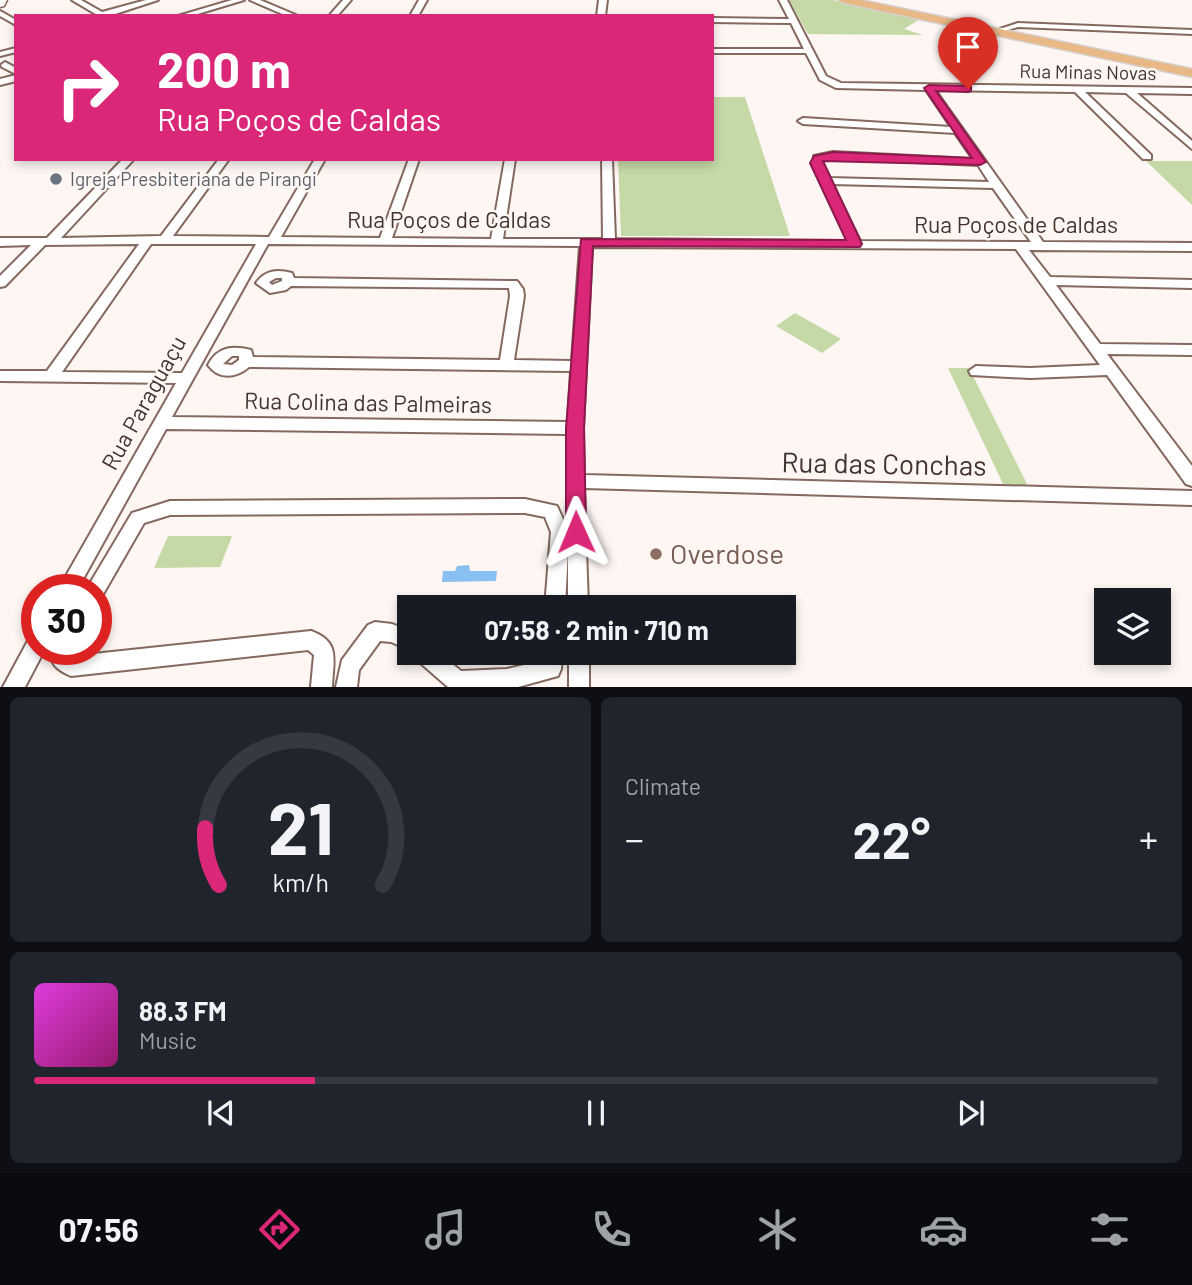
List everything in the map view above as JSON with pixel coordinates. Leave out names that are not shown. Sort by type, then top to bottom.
[{"type":"main road","points":[[844,0],[1192,71]]},
{"type":"main road","points":[[862,0],[1192,71]]},
{"type":"street","points":[[76,0],[101,14]]},
{"type":"street","points":[[106,14],[154,0]]},
{"type":"street","points":[[189,14],[240,0]]},
{"type":"street","points":[[254,0],[290,14]]},
{"type":"street","points":[[335,14],[347,0]]},
{"type":"street","points":[[714,51],[809,56],[783,0]]},
{"type":"street","points":[[279,14],[285,12]]},
{"type":"street","points":[[714,20],[794,21]]},
{"type":"street","points":[[1004,29],[1018,25],[1192,32]]},
{"type":"street","name":"Rua Minas Novas","points":[[809,56],[827,82],[839,86],[1192,91]]},
{"type":"street","points":[[5,65],[14,71]]},
{"type":"street","points":[[929,88],[998,185],[1028,247],[1050,281],[1110,370],[1192,479]]},
{"type":"street","points":[[1078,90],[1147,157]]},
{"type":"street","points":[[1128,90],[1191,145]]},
{"type":"street","points":[[1181,91],[1192,100]]},
{"type":"street","points":[[803,121],[958,130]]},
{"type":"street","points":[[855,244],[816,160],[827,156],[980,162]]},
{"type":"street","points":[[0,283],[127,161]]},
{"type":"street","points":[[164,240],[223,161]]},
{"type":"street","name":"Rua Paraguaçu","points":[[76,574],[186,378],[319,161]]},
{"type":"street","points":[[385,241],[413,161]]},
{"type":"street","points":[[496,242],[510,161]]},
{"type":"street","points":[[607,161],[609,242]]},
{"type":"street","points":[[826,181],[998,185]]},
{"type":"street","points":[[50,378],[148,240]]},
{"type":"street","name":"Rua Poços de Caldas","points":[[0,242],[164,240],[1192,247]]},
{"type":"street","points":[[578,595],[575,428],[586,242]]},
{"type":"street","points":[[1050,281],[1192,284]]},
{"type":"street","points":[[288,282],[512,284],[517,289],[517,296],[506,365]]},
{"type":"street","points":[[1098,349],[1192,349]]},
{"type":"street","points":[[246,362],[580,366]]},
{"type":"street","points":[[975,371],[1030,373],[1110,370]]},
{"type":"street","points":[[0,376],[186,378]]},
{"type":"street","name":"Rua Colina das Palmeiras","points":[[161,423],[575,428]]},
{"type":"street","name":"Rua das Conchas","points":[[575,481],[1192,498]]},
{"type":"street","points":[[105,574],[138,518],[170,508],[525,506],[551,511],[560,532],[556,595]]},
{"type":"street","points":[[346,687],[349,667],[375,631],[397,635]]},
{"type":"street","points":[[112,662],[311,640],[324,651],[321,687]]},
{"type":"street","points":[[13,687],[25,665]]},
{"type":"street","points":[[438,665],[457,681],[507,679],[551,669],[551,665]]},
{"type":"street","points":[[579,665],[579,687]]},
{"type":"green space","points":[[789,0],[832,0],[920,19],[904,29],[923,35],[808,34]]},
{"type":"green space","points":[[714,97],[745,97],[790,236],[621,236],[618,161],[714,161]]},
{"type":"green space","points":[[1146,161],[1192,161],[1192,205]]},
{"type":"green space","points":[[795,313],[841,339],[822,353],[776,326]]},
{"type":"green space","points":[[948,368],[969,368],[1029,488],[1005,488]]},
{"type":"green space","points":[[168,536],[232,536],[220,567],[154,568]]},
{"type":"water","points":[[469,565],[470,571],[497,571],[496,581],[442,582],[443,571],[455,571],[457,566]]},
{"type":"place","name":"Igreja Presbiteriana de Pirangi","points":[[56,179]]},
{"type":"place","name":"Overdose","points":[[656,554]]},
{"type":"route","points":[[576,532],[575,428],[586,242],[855,244],[816,160],[833,155],[980,162],[929,88],[968,89]]}]
